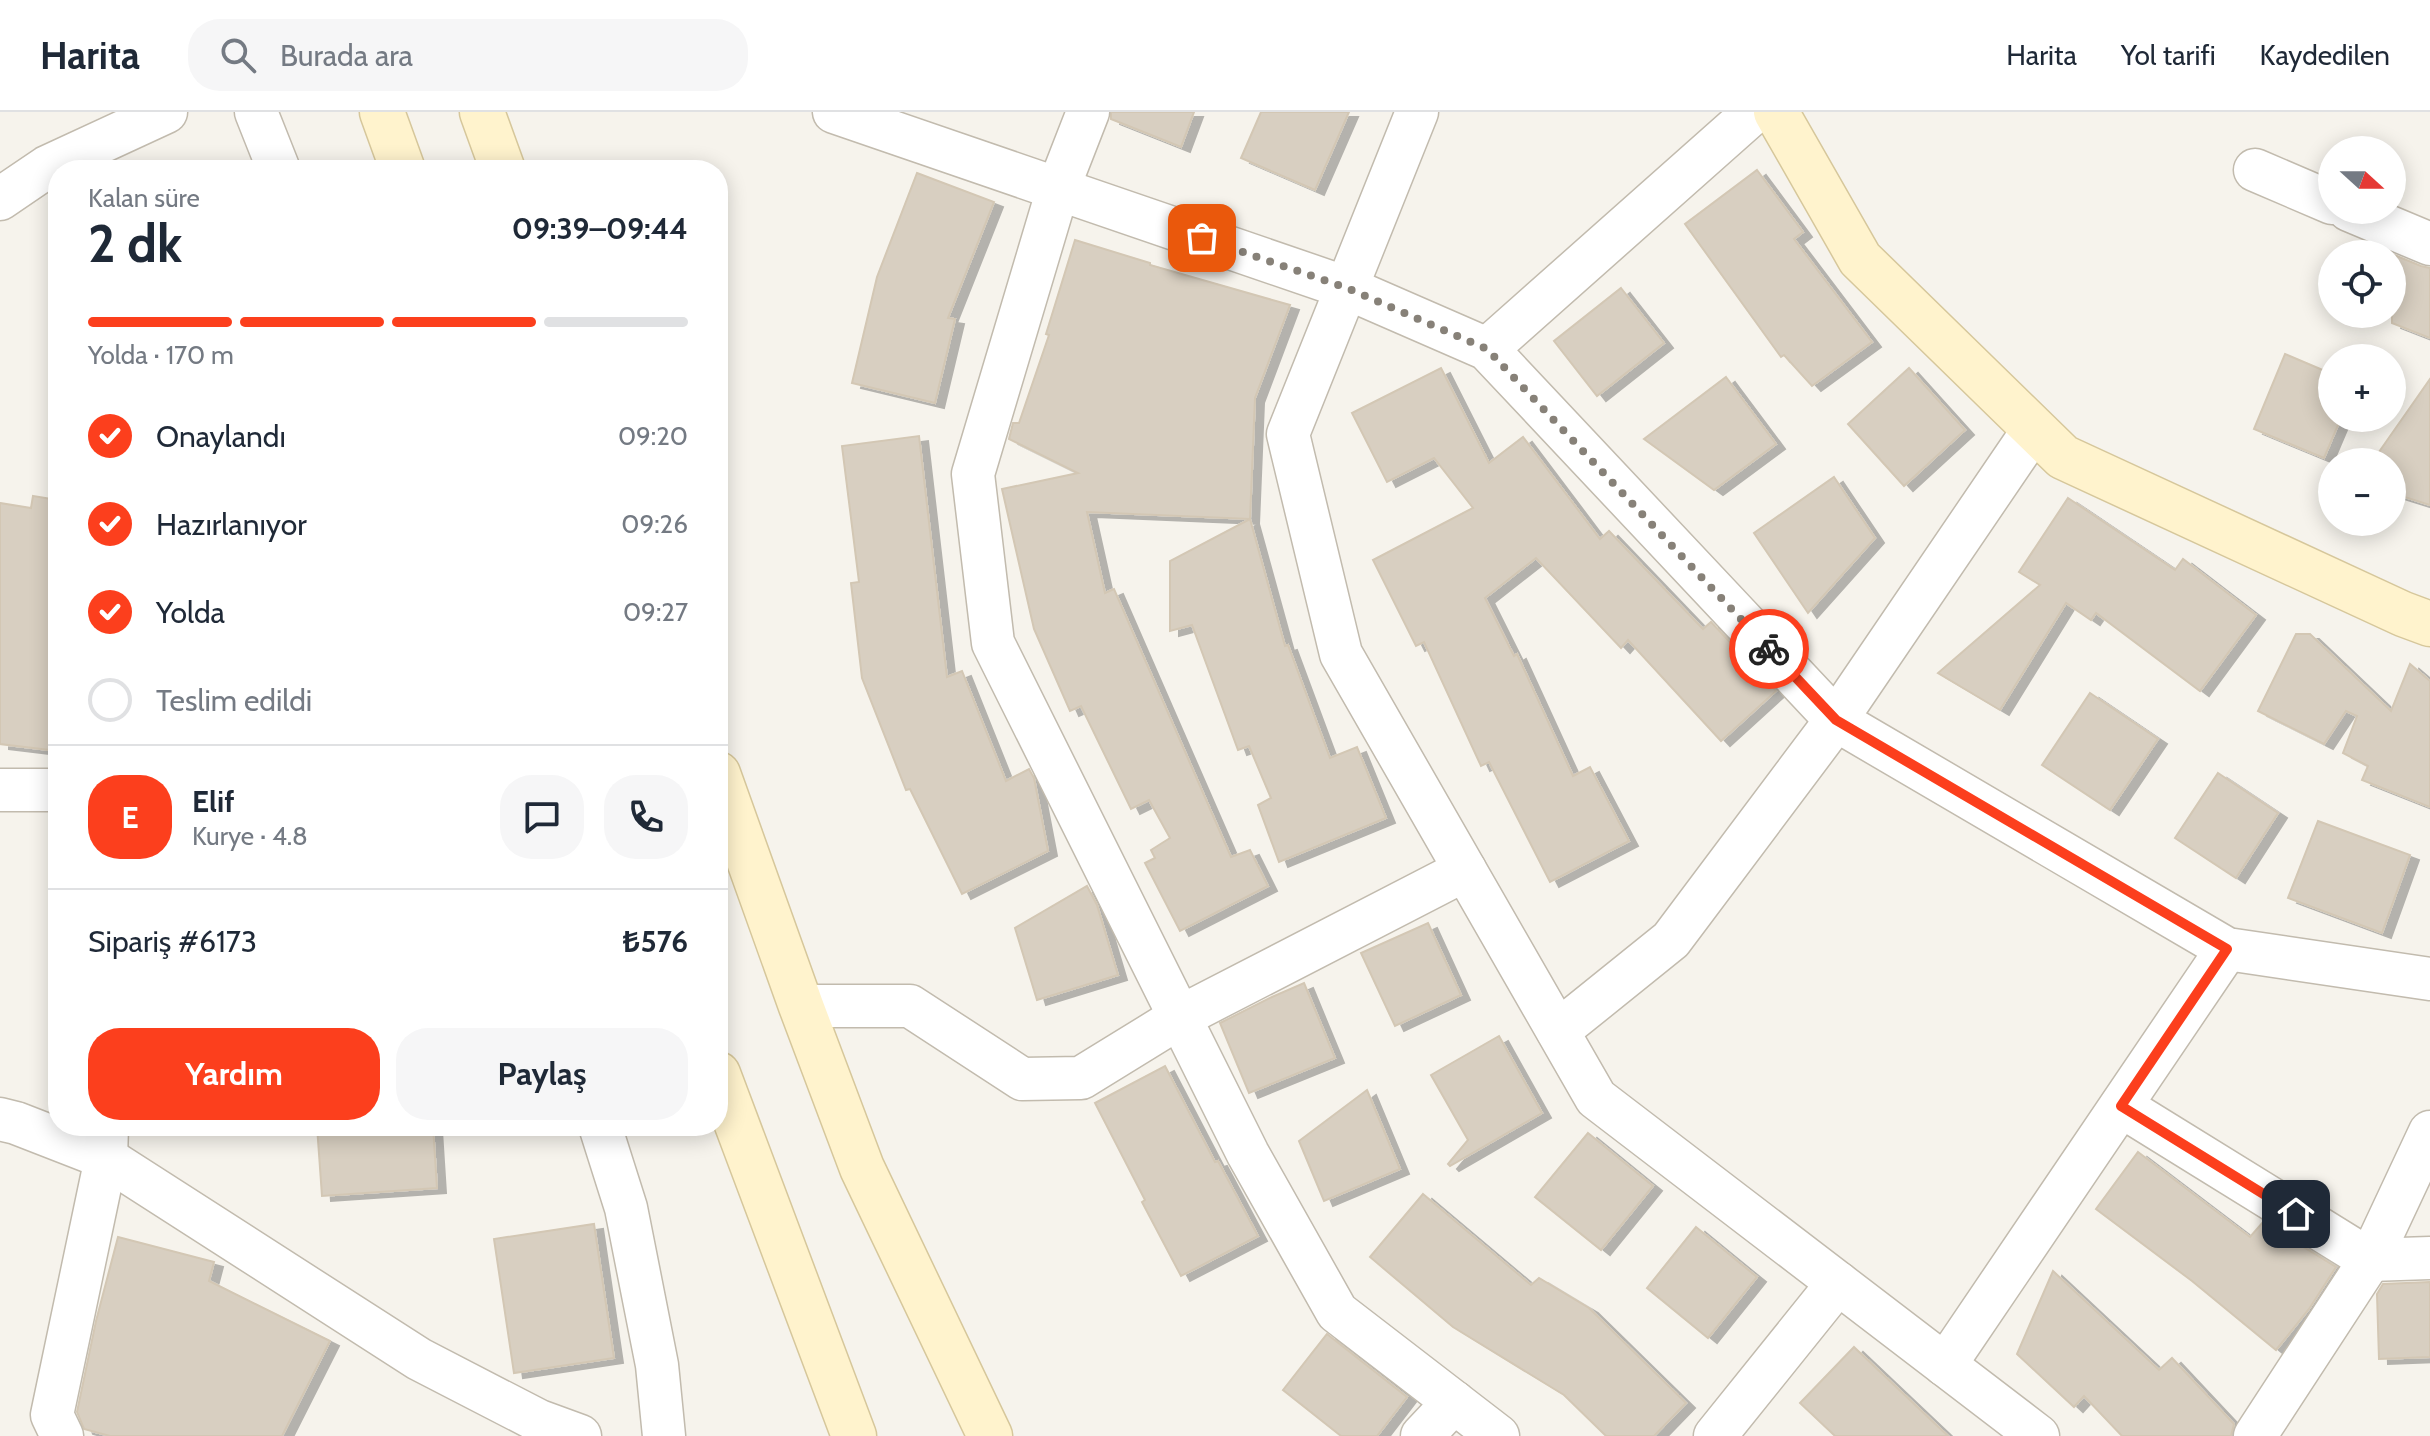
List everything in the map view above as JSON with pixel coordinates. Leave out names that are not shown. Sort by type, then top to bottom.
[{"type":"main road","points":[[382,112],[399,160]]},
{"type":"main road","points":[[482,112],[499,160]]},
{"type":"main road","points":[[1776,112],[1860,259],[2063,457],[2430,624]]},
{"type":"main road","points":[[728,802],[862,1168],[990,1436]]},
{"type":"main road","points":[[728,1101],[854,1436]]},
{"type":"street","points":[[62,160],[166,112]]},
{"type":"street","points":[[256,112],[275,160]]},
{"type":"street","points":[[834,112],[1347,288],[1487,349],[1836,720],[2227,949],[2430,979]]},
{"type":"street","points":[[1088,112],[1058,189],[973,474],[993,643],[1248,1154],[1337,1312],[1498,1436]]},
{"type":"street","points":[[1417,112],[1288,434],[1341,654],[1596,1098],[2038,1436]]},
{"type":"street","points":[[1487,349],[1754,112]]},
{"type":"street","points":[[0,199],[48,167]]},
{"type":"street","points":[[2255,170],[2318,197]]},
{"type":"street","points":[[2382,224],[2430,244]]},
{"type":"street","points":[[1558,1031],[1671,940],[1836,720],[2034,429]]},
{"type":"street","points":[[0,790],[48,790]]},
{"type":"street","points":[[801,1006],[910,1006],[1022,1079],[1081,1078],[1180,1017],[1465,870]]},
{"type":"street","points":[[1945,1365],[2227,949]]},
{"type":"street","points":[[2121,1106],[2370,1260],[2430,1258]]},
{"type":"street","points":[[0,1119],[48,1130]]},
{"type":"street","points":[[2255,1436],[2370,1260],[2430,1132]]},
{"type":"street","points":[[78,1136],[107,1142],[419,1359],[539,1421],[580,1436]]},
{"type":"street","points":[[603,1136],[626,1208],[657,1365],[664,1436]]},
{"type":"street","points":[[62,1436],[52,1415],[107,1142]]},
{"type":"street","points":[[1715,1436],[1838,1283]]},
{"type":"street","points":[[1422,1436],[1454,1402]]},
{"type":"building","points":[[1111,112],[1194,112],[1181,147],[1111,119]]},
{"type":"building","points":[[1261,112],[1349,112],[1315,190],[1241,158]]},
{"type":"building","points":[[1757,170],[1803,232],[1794,239],[1872,342],[1812,386],[1784,355],[1781,357],[1685,224]]},
{"type":"building","points":[[917,173],[994,202],[948,318],[955,319],[935,403],[852,383],[877,277]]},
{"type":"building","points":[[1075,240],[1290,305],[1255,398],[1250,519],[1087,512],[1105,593],[1114,589],[1231,857],[1250,850],[1268,886],[1180,931],[1145,863],[1155,858],[1151,850],[1170,838],[1149,800],[1131,809],[1081,706],[1070,711],[1034,629],[1002,489],[1078,473],[1009,439],[1013,423],[1019,423],[1049,335],[1046,334]]},
{"type":"building","points":[[2406,260],[2430,268],[2430,338],[2405,328]]},
{"type":"building","points":[[1621,288],[1664,343],[1597,396],[1554,341]]},
{"type":"building","points":[[2285,354],[2318,368],[2318,432],[2335,432],[2328,448],[2318,448],[2318,456],[2254,429]]},
{"type":"building","points":[[1441,368],[1489,463],[1523,437],[1600,539],[1609,531],[1703,629],[1711,622],[1776,691],[1721,741],[1628,640],[1621,648],[1536,558],[1485,598],[1514,656],[1517,654],[1573,776],[1590,767],[1629,841],[1550,882],[1489,762],[1481,766],[1424,642],[1416,646],[1373,560],[1473,508],[1434,458],[1387,482],[1352,413]]},
{"type":"building","points":[[1909,368],[1965,430],[1904,486],[1848,424]]},
{"type":"building","points":[[1726,377],[1776,444],[1714,490],[1644,439]]},
{"type":"building","points":[[2430,379],[2430,505],[2406,497],[2406,448],[2382,448],[2393,432],[2406,432],[2406,413]]},
{"type":"building","points":[[919,436],[947,677],[962,671],[1006,781],[1029,769],[1034,778],[1048,851],[962,894],[910,789],[906,790],[862,678],[851,583],[859,582],[842,446]]},
{"type":"building","points":[[1834,477],[1875,538],[1808,613],[1754,533]]},
{"type":"building","points":[[33,496],[48,498],[48,750],[0,744],[0,503],[31,508]]},
{"type":"building","points":[[2068,498],[2175,570],[2183,559],[2256,615],[2200,691],[2096,613],[2091,620],[2066,603],[2000,710],[1938,673],[2040,585],[2019,572]]},
{"type":"building","points":[[1250,519],[1285,646],[1288,645],[1330,758],[1357,747],[1386,818],[1279,862],[1258,805],[1271,798],[1249,746],[1238,750],[1192,625],[1170,631],[1170,561]]},
{"type":"building","points":[[2296,634],[2310,634],[2391,711],[2410,664],[2430,681],[2430,807],[2362,780],[2368,766],[2343,753],[2357,716],[2346,711],[2324,744],[2258,711]]},
{"type":"building","points":[[2090,693],[2158,739],[2110,810],[2042,765]]},
{"type":"building","points":[[2218,773],[2278,813],[2236,878],[2175,838]]},
{"type":"building","points":[[2318,821],[2410,855],[2382,933],[2288,898]]},
{"type":"building","points":[[1087,886],[1097,905],[1118,975],[1037,1000],[1015,928]]},
{"type":"building","points":[[1428,923],[1461,995],[1395,1026],[1361,953]]},
{"type":"building","points":[[1304,983],[1335,1058],[1249,1093],[1220,1023]]},
{"type":"building","points":[[1499,1036],[1542,1113],[1450,1166],[1448,1164],[1468,1140],[1431,1075]]},
{"type":"building","points":[[1165,1066],[1258,1236],[1181,1276],[1095,1103]]},
{"type":"building","points":[[1367,1090],[1400,1169],[1324,1201],[1299,1141]]},
{"type":"building","points":[[1588,1133],[1653,1186],[1601,1250],[1535,1197]]},
{"type":"building","points":[[318,1136],[434,1136],[437,1188],[322,1196]]},
{"type":"building","points":[[2138,1152],[2250,1237],[2263,1222],[2336,1267],[2309,1309],[2276,1350],[2192,1281],[2096,1209]]},
{"type":"building","points":[[1423,1194],[1531,1285],[1539,1278],[1589,1308],[1686,1403],[1654,1436],[1606,1436],[1564,1395],[1453,1327],[1370,1257]]},
{"type":"building","points":[[594,1224],[614,1358],[514,1373],[494,1239]]},
{"type":"building","points":[[1696,1227],[1757,1277],[1708,1338],[1647,1288]]},
{"type":"building","points":[[118,1237],[214,1262],[209,1281],[330,1341],[282,1436],[110,1436],[84,1429],[77,1412]]},
{"type":"building","points":[[2053,1271],[2159,1370],[2172,1358],[2234,1424],[2231,1436],[2122,1436],[2084,1396],[2074,1407],[2017,1354]]},
{"type":"building","points":[[2430,1282],[2430,1357],[2379,1359],[2377,1294],[2383,1284]]},
{"type":"building","points":[[1327,1334],[1407,1397],[1377,1436],[1341,1436],[1283,1390]]},
{"type":"building","points":[[1854,1347],[1948,1436],[1835,1436],[1800,1403]]},
{"type":"way so far","points":[[1202,238],[1347,288],[1487,349],[1769,649]]},
{"type":"route","points":[[1769,649],[1836,720],[2227,949],[2121,1106],[2296,1214]]}]
